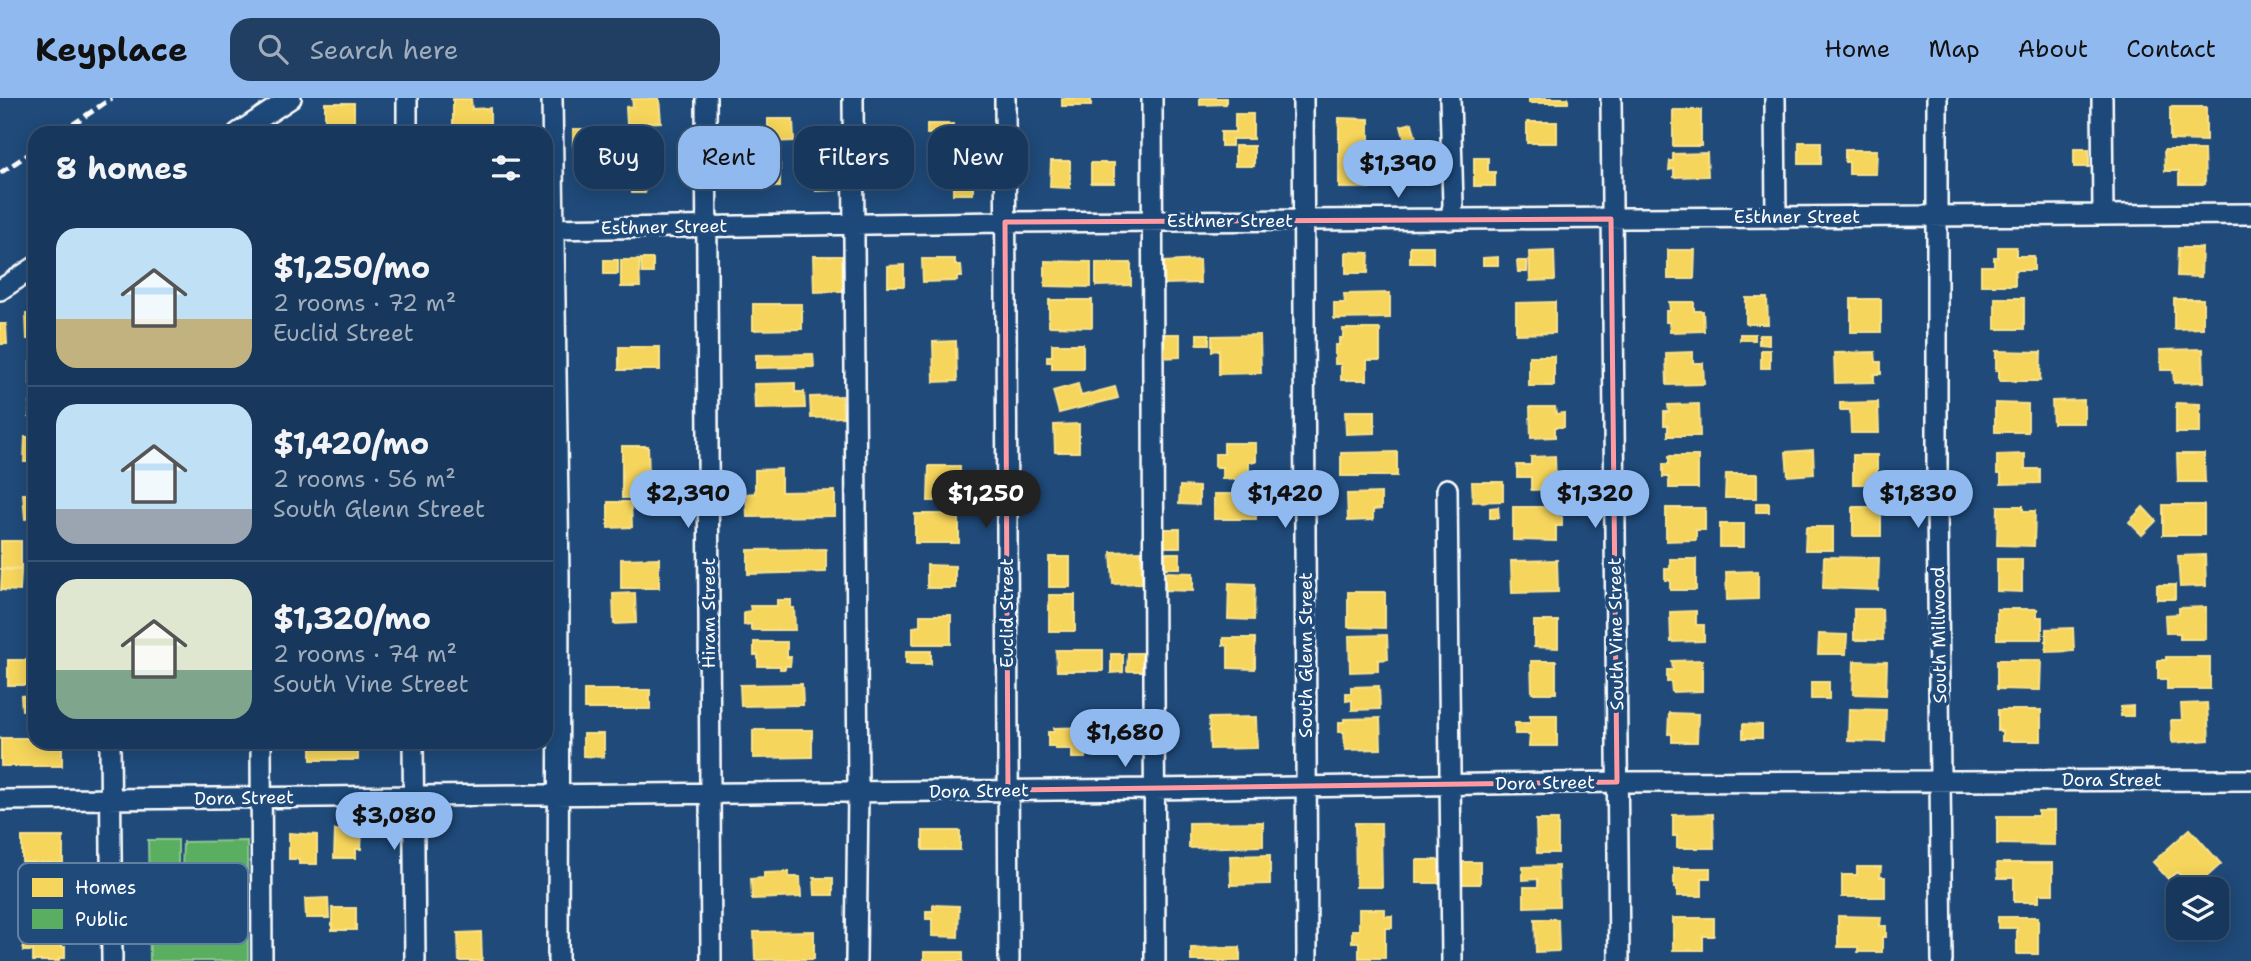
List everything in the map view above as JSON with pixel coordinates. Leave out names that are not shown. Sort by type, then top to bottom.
[{"type":"street","points":[[252,126],[291,98]]},
{"type":"street","points":[[407,98],[407,126]]},
{"type":"street","points":[[552,98],[552,126]]},
{"type":"street","name":"Hiram Street","points":[[706,98],[711,961]]},
{"type":"street","points":[[853,98],[858,792],[856,961]]},
{"type":"street","name":"Euclid Street","points":[[1005,98],[1009,961]]},
{"type":"street","points":[[1152,98],[1155,961]]},
{"type":"street","name":"South Glenn Street","points":[[1303,98],[1307,961]]},
{"type":"street","points":[[1450,98],[1453,205],[1450,220]]},
{"type":"street","name":"South Vine Street","points":[[1611,98],[1619,961]]},
{"type":"street","points":[[1775,98],[1776,218]]},
{"type":"street","name":"South Millwood","points":[[1937,98],[1942,961]]},
{"type":"street","points":[[2102,98],[2103,215]]},
{"type":"street","name":"Esthner Street","points":[[553,229],[1005,222],[2251,214]]},
{"type":"street","points":[[0,290],[28,272]]},
{"type":"street","points":[[553,345],[559,576],[558,961]]},
{"type":"street","points":[[1447,489],[1452,961]]},
{"type":"street","points":[[110,749],[111,863]]},
{"type":"street","points":[[261,749],[262,961]]},
{"type":"street","points":[[413,749],[415,961]]},
{"type":"street","name":"Dora Street","points":[[0,800],[1617,782],[2251,780]]},
{"type":"highlighted area","points":[[1611,219],[1617,782],[1008,790],[1005,222]]},
{"type":"building: Homes","points":[[659,98],[661,122],[627,124],[626,107],[633,106],[632,99]]},
{"type":"building: Homes","points":[[1062,98],[1091,98],[1091,106],[1062,106]]},
{"type":"building: Homes","points":[[1200,98],[1226,98],[1226,104],[1200,105]]},
{"type":"building: Homes","points":[[1529,98],[1568,98],[1568,103],[1529,103]]},
{"type":"building: Homes","points":[[453,99],[471,99],[472,109],[490,108],[490,126],[453,126]]},
{"type":"building: Homes","points":[[325,103],[354,103],[354,126],[317,126],[325,124]]},
{"type":"building: Homes","points":[[2170,107],[2206,107],[2206,141],[2170,140]]},
{"type":"building: Homes","points":[[1673,110],[1701,110],[1701,146],[1673,146]]},
{"type":"building: Homes","points":[[1235,114],[1253,114],[1253,139],[1232,139],[1232,146],[1221,146],[1221,132],[1235,132]]},
{"type":"building: Homes","points":[[1339,118],[1369,119],[1369,188],[1339,188]]},
{"type":"building: Homes","points":[[768,119],[793,119],[794,141],[780,142],[780,126],[768,126]]},
{"type":"building: Homes","points":[[1527,122],[1557,122],[1557,143],[1527,143]]},
{"type":"building: Homes","points":[[1412,123],[1426,178],[1415,181],[1401,126]]},
{"type":"building: Homes","points":[[927,124],[954,124],[928,126],[927,134]]},
{"type":"building: Homes","points":[[1799,142],[1821,142],[1821,164],[1799,164]]},
{"type":"building: Homes","points":[[1235,146],[1254,146],[1254,166],[1235,166]]},
{"type":"building: Homes","points":[[2074,149],[2089,149],[2089,167],[2074,167]]},
{"type":"building: Homes","points":[[1845,150],[1877,150],[1876,174],[1849,174]]},
{"type":"building: Homes","points":[[2164,150],[2204,150],[2205,184],[2179,184],[2179,171],[2165,171]]},
{"type":"building: Homes","points":[[1707,153],[1708,176],[1674,177],[1674,169],[1669,170],[1673,154]]},
{"type":"building: Homes","points":[[1474,158],[1488,158],[1488,172],[1495,172],[1495,186],[1474,186]]},
{"type":"building: Homes","points":[[1051,161],[1070,161],[1070,188],[1050,187]]},
{"type":"building: Homes","points":[[1091,163],[1114,163],[1114,183],[1091,183]]},
{"type":"building: Homes","points":[[632,189],[645,189],[645,193],[632,193]]},
{"type":"building: Homes","points":[[816,189],[837,189],[837,190]]},
{"type":"building: Homes","points":[[953,189],[973,189],[973,194],[953,194]]},
{"type":"building: Homes","points":[[1410,246],[1433,246],[1433,263],[1410,263]]},
{"type":"building: Homes","points":[[1998,247],[2016,247],[2016,256],[2034,256],[2034,270],[2015,270],[2015,285],[1981,285],[1981,266],[1994,266]]},
{"type":"building: Homes","points":[[2178,248],[2202,248],[2201,277],[2177,276]]},
{"type":"building: Homes","points":[[1668,250],[1695,250],[1694,279],[1668,279]]},
{"type":"building: Homes","points":[[1554,251],[1555,280],[1530,281],[1529,252]]},
{"type":"building: Homes","points":[[1346,252],[1369,253],[1368,273],[1346,273]]},
{"type":"building: Homes","points":[[813,256],[842,256],[843,291],[814,292]]},
{"type":"building: Homes","points":[[1498,257],[1498,265],[1483,265],[1483,258]]},
{"type":"building: Homes","points":[[639,259],[640,287],[621,287],[621,260]]},
{"type":"building: Homes","points":[[641,259],[653,259],[653,273],[642,273]]},
{"type":"building: Homes","points":[[922,259],[955,259],[955,265],[961,265],[962,277],[957,277],[957,281],[923,282]]},
{"type":"building: Homes","points":[[604,260],[618,260],[618,274],[604,274]]},
{"type":"building: Homes","points":[[1199,260],[1200,283],[1165,284],[1164,262]]},
{"type":"building: Homes","points":[[1045,261],[1091,262],[1091,287],[1045,286]]},
{"type":"building: Homes","points":[[1517,261],[1527,261],[1527,272],[1518,272]]},
{"type":"building: Homes","points":[[1096,263],[1131,263],[1131,285],[1096,286]]},
{"type":"building: Homes","points":[[904,265],[904,286],[888,286],[888,266]]},
{"type":"building: Homes","points":[[1390,293],[1390,318],[1334,319],[1334,303],[1345,303],[1344,294]]},
{"type":"building: Homes","points":[[1746,298],[1767,298],[1768,324],[1746,324]]},
{"type":"building: Homes","points":[[1995,298],[2024,298],[2024,329],[1995,329]]},
{"type":"building: Homes","points":[[1851,299],[1881,299],[1881,332],[1851,332]]},
{"type":"building: Homes","points":[[2174,299],[2203,299],[2203,328],[2174,329]]},
{"type":"building: Homes","points":[[1049,300],[1092,300],[1092,327],[1049,326]]},
{"type":"building: Homes","points":[[1555,302],[1555,333],[1516,334],[1516,303]]},
{"type":"building: Homes","points":[[1669,302],[1694,302],[1694,311],[1703,311],[1704,331],[1670,332],[1669,322],[1666,322],[1666,311],[1670,311]]},
{"type":"building: Homes","points":[[753,304],[802,304],[802,329],[753,330]]},
{"type":"building: Homes","points":[[26,314],[28,314],[28,339]]},
{"type":"building: Homes","points":[[0,324],[6,324],[7,344],[0,344]]},
{"type":"building: Homes","points":[[1343,329],[1380,329],[1380,360],[1367,360],[1367,380],[1341,380],[1341,364],[1335,364],[1335,345],[1339,345],[1339,338],[1343,338]]},
{"type":"building: Homes","points":[[1159,334],[1180,334],[1180,357],[1159,358]]},
{"type":"building: Homes","points":[[1197,334],[1209,334],[1209,344],[1197,344]]},
{"type":"building: Homes","points":[[1740,334],[1755,334],[1755,340],[1740,340]]},
{"type":"building: Homes","points":[[1260,335],[1261,373],[1219,374],[1219,350],[1212,351],[1212,336]]},
{"type":"building: Homes","points":[[1759,335],[1769,335],[1769,345],[1759,344]]},
{"type":"building: Homes","points":[[956,341],[957,381],[934,382],[933,342]]},
{"type":"building: Homes","points":[[1052,344],[1083,344],[1083,369],[1052,369],[1052,362],[1047,362],[1047,356],[1052,356]]},
{"type":"building: Homes","points":[[619,347],[660,347],[660,370],[619,370]]},
{"type":"building: Homes","points":[[2203,349],[2204,382],[2174,383],[2173,370],[2161,370],[2160,350]]},
{"type":"building: Homes","points":[[1761,350],[1770,350],[1770,368],[1761,368]]},
{"type":"building: Homes","points":[[1996,351],[2041,352],[2040,381],[1999,381]]},
{"type":"building: Homes","points":[[1693,352],[1693,363],[1703,363],[1704,384],[1667,385],[1666,353]]},
{"type":"building: Homes","points":[[1875,352],[1876,362],[1881,362],[1881,374],[1874,374],[1874,382],[1835,383],[1834,353]]},
{"type":"building: Homes","points":[[813,354],[814,367],[756,368],[756,355]]},
{"type":"building: Homes","points":[[1529,356],[1554,356],[1554,386],[1529,386]]},
{"type":"building: Homes","points":[[795,383],[795,392],[804,392],[805,408],[755,409],[754,384]]},
{"type":"building: Homes","points":[[1078,384],[1081,396],[1115,387],[1118,398],[1059,413],[1053,391]]},
{"type":"building: Homes","points":[[842,396],[843,417],[811,418],[810,397]]},
{"type":"building: Homes","points":[[2084,400],[2084,423],[2053,423],[2052,401]]},
{"type":"building: Homes","points":[[1878,402],[1879,433],[1851,433],[1850,410],[1840,410],[1840,403]]},
{"type":"building: Homes","points":[[1995,403],[2028,404],[2028,432],[1995,432]]},
{"type":"building: Homes","points":[[2176,403],[2200,404],[2200,433],[2176,433]]},
{"type":"building: Homes","points":[[1699,404],[1700,436],[1668,436],[1668,425],[1664,425],[1664,412],[1669,412],[1668,405]]},
{"type":"building: Homes","points":[[1530,407],[1555,407],[1556,414],[1564,413],[1564,427],[1555,427],[1555,437],[1531,438]]},
{"type":"building: Homes","points":[[1345,411],[1375,411],[1375,433],[1346,434]]},
{"type":"building: Homes","points":[[1079,424],[1079,452],[1055,452],[1054,425]]},
{"type":"building: Homes","points":[[25,437],[28,437],[28,462],[24,462]]},
{"type":"building: Homes","points":[[1224,443],[1256,443],[1256,462],[1249,462],[1249,479],[1222,479],[1222,467],[1215,467],[1215,454],[1224,454]]},
{"type":"building: Homes","points":[[622,446],[648,446],[649,476],[671,476],[671,497],[622,498]]},
{"type":"building: Homes","points":[[1813,450],[1814,474],[1788,476],[1786,452]]},
{"type":"building: Homes","points":[[1397,452],[1397,476],[1341,476],[1341,453]]},
{"type":"building: Homes","points":[[2025,454],[2025,469],[2040,469],[2040,483],[2001,484],[2001,474],[1997,474],[1997,455]]},
{"type":"building: Homes","points":[[2177,454],[2204,454],[2205,482],[2178,482]]},
{"type":"building: Homes","points":[[1853,455],[1877,455],[1877,484],[1853,484]]},
{"type":"building: Homes","points":[[1555,456],[1556,489],[1531,490],[1531,477],[1517,477],[1517,465],[1531,465],[1531,457]]},
{"type":"building: Homes","points":[[1669,456],[1698,456],[1698,488],[1669,488],[1669,477],[1663,477],[1663,464],[1669,464]]},
{"type":"building: Homes","points":[[929,466],[960,466],[960,501],[928,501]]},
{"type":"building: Homes","points":[[781,469],[781,492],[835,491],[835,516],[747,517],[746,494],[755,493],[755,470]]},
{"type":"building: Homes","points":[[1726,474],[1757,474],[1757,498],[1725,498]]},
{"type":"building: Homes","points":[[1472,482],[1503,482],[1503,501],[1473,502]]},
{"type":"building: Homes","points":[[1180,486],[1199,487],[1199,505],[1179,504]]},
{"type":"building: Homes","points":[[1381,493],[1381,509],[1373,510],[1373,520],[1348,521],[1347,494]]},
{"type":"building: Homes","points":[[23,494],[28,494],[28,519],[25,519]]},
{"type":"building: Homes","points":[[1214,494],[1256,494],[1256,519],[1214,519]]},
{"type":"building: Homes","points":[[608,502],[631,502],[632,527],[608,528]]},
{"type":"building: Homes","points":[[1756,503],[1769,503],[1769,512],[1756,512]]},
{"type":"building: Homes","points":[[2163,505],[2204,505],[2204,535],[2163,535]]},
{"type":"building: Homes","points":[[1998,506],[2023,506],[2023,511],[2035,511],[2034,546],[1997,545]]},
{"type":"building: Homes","points":[[1498,507],[1499,518],[1490,518],[1490,508]]},
{"type":"building: Homes","points":[[1513,507],[1558,507],[1562,526],[1556,526],[1556,541],[1513,540]]},
{"type":"building: Homes","points":[[1853,507],[1881,507],[1881,536],[1853,536]]},
{"type":"building: Homes","points":[[2143,507],[2156,521],[2142,535],[2129,522]]},
{"type":"building: Homes","points":[[1666,508],[1705,508],[1705,530],[1696,530],[1696,540],[1666,541]]},
{"type":"building: Homes","points":[[915,514],[959,514],[959,543],[915,543]]},
{"type":"building: Homes","points":[[1720,524],[1744,524],[1744,547],[1720,547]]},
{"type":"building: Homes","points":[[1806,527],[1833,527],[1833,550],[1805,550]]},
{"type":"building: Homes","points":[[1161,529],[1180,529],[1180,547],[1161,547]]},
{"type":"building: Homes","points":[[1,541],[21,541],[21,568],[1,569]]},
{"type":"building: Homes","points":[[826,549],[826,572],[748,574],[748,550]]},
{"type":"building: Homes","points":[[1141,551],[1142,583],[1113,584],[1111,552]]},
{"type":"building: Homes","points":[[1164,553],[1180,553],[1180,568],[1164,568]]},
{"type":"building: Homes","points":[[2205,555],[2206,586],[2180,587],[2178,556]]},
{"type":"building: Homes","points":[[1049,557],[1070,557],[1070,587],[1049,587]]},
{"type":"building: Homes","points":[[1824,557],[1879,558],[1878,590],[1823,588]]},
{"type":"building: Homes","points":[[659,558],[659,588],[621,588],[621,559]]},
{"type":"building: Homes","points":[[1670,559],[1696,559],[1696,590],[1670,590],[1670,580],[1665,580],[1665,569],[1670,569]]},
{"type":"building: Homes","points":[[1997,559],[2022,559],[2022,592],[1997,591]]},
{"type":"building: Homes","points":[[1557,560],[1558,592],[1512,593],[1511,561]]},
{"type":"building: Homes","points":[[927,565],[955,566],[955,588],[927,588]]},
{"type":"building: Homes","points":[[2,570],[21,570],[20,591],[1,590]]},
{"type":"building: Homes","points":[[1758,571],[1758,599],[1727,600],[1726,572]]},
{"type":"building: Homes","points":[[1164,572],[1193,573],[1193,591],[1163,590]]},
{"type":"building: Homes","points":[[1229,583],[1255,584],[1254,620],[1228,619]]},
{"type":"building: Homes","points":[[2157,585],[2175,585],[2175,599],[2157,599]]},
{"type":"building: Homes","points":[[1348,592],[1385,592],[1385,628],[1348,627]]},
{"type":"building: Homes","points":[[635,593],[636,623],[614,624],[613,594]]},
{"type":"building: Homes","points":[[1049,595],[1075,595],[1075,631],[1049,631]]},
{"type":"building: Homes","points":[[777,600],[791,600],[795,630],[751,630],[751,624],[744,625],[744,612],[751,611],[750,606],[777,606]]},
{"type":"building: Homes","points":[[2206,607],[2206,639],[2180,639],[2180,633],[2166,633],[2165,615],[2179,614],[2179,608]]},
{"type":"building: Homes","points":[[1854,609],[1882,609],[1883,640],[1854,640]]},
{"type":"building: Homes","points":[[1997,609],[2037,609],[2037,617],[2042,617],[2042,639],[1997,639]]},
{"type":"building: Homes","points":[[1696,611],[1696,625],[1704,625],[1704,641],[1671,642],[1670,612]]},
{"type":"building: Homes","points":[[920,615],[951,615],[951,644],[913,644],[913,627],[920,626]]},
{"type":"building: Homes","points":[[1534,621],[1558,621],[1558,648],[1534,647]]},
{"type":"building: Homes","points":[[2073,628],[2074,651],[2046,652],[2046,629]]},
{"type":"building: Homes","points":[[1819,634],[1847,635],[1846,654],[1818,654]]},
{"type":"building: Homes","points":[[1387,635],[1388,659],[1378,660],[1378,671],[1350,672],[1349,636]]},
{"type":"building: Homes","points":[[1223,638],[1255,638],[1255,669],[1228,668],[1228,646],[1223,645]]},
{"type":"building: Homes","points":[[754,642],[787,642],[787,657],[791,657],[790,666],[780,669],[780,666],[758,666],[758,655],[754,655]]},
{"type":"building: Homes","points":[[1056,650],[1103,650],[1103,671],[1057,671]]},
{"type":"building: Homes","points":[[906,651],[931,651],[931,664],[906,664]]},
{"type":"building: Homes","points":[[1128,653],[1142,653],[1142,671],[1127,671]]},
{"type":"building: Homes","points":[[1111,654],[1123,654],[1123,672],[1111,673]]},
{"type":"building: Homes","points":[[2166,657],[2210,657],[2210,689],[2167,689],[2167,679],[2158,679],[2158,660],[2166,660]]},
{"type":"building: Homes","points":[[8,660],[28,660],[28,685],[8,685]]},
{"type":"building: Homes","points":[[1702,660],[1702,691],[1672,692],[1671,682],[1667,682],[1667,670],[1673,670],[1672,661]]},
{"type":"building: Homes","points":[[1997,660],[2041,660],[2040,690],[1997,689]]},
{"type":"building: Homes","points":[[1531,661],[1556,661],[1556,693],[1532,693]]},
{"type":"building: Homes","points":[[1854,661],[1887,662],[1886,695],[1853,694]]},
{"type":"building: Homes","points":[[1811,682],[1829,682],[1829,699],[1811,699]]},
{"type":"building: Homes","points":[[802,684],[803,705],[741,706],[740,685]]},
{"type":"building: Homes","points":[[1379,686],[1380,709],[1352,710],[1352,700],[1346,701],[1346,693],[1351,693],[1351,687]]},
{"type":"building: Homes","points":[[584,690],[650,690],[650,709],[584,709]]},
{"type":"building: Homes","points":[[21,696],[28,696],[28,709],[22,710]]},
{"type":"building: Homes","points":[[2207,703],[2209,740],[2172,743],[2171,720],[2182,720],[2181,704]]},
{"type":"building: Homes","points":[[2133,706],[2133,716],[2121,716],[2121,707]]},
{"type":"building: Homes","points":[[1849,709],[1886,710],[1885,742],[1848,741]]},
{"type":"building: Homes","points":[[1998,710],[2041,710],[2041,741],[2002,741],[2002,731],[1998,731]]},
{"type":"building: Homes","points":[[1669,713],[1698,714],[1697,742],[1672,742],[1672,734],[1668,734]]},
{"type":"building: Homes","points":[[1530,715],[1557,715],[1557,746],[1529,746],[1530,734],[1515,734],[1515,723],[1530,723]]},
{"type":"building: Homes","points":[[1256,717],[1257,748],[1210,749],[1209,718]]},
{"type":"building: Homes","points":[[1380,718],[1381,749],[1345,750],[1344,732],[1339,732],[1339,722],[1344,722],[1344,719]]},
{"type":"building: Homes","points":[[1122,721],[1143,721],[1143,739],[1132,739],[1132,747],[1122,747]]},
{"type":"building: Homes","points":[[1743,724],[1762,725],[1762,738],[1743,738]]},
{"type":"building: Homes","points":[[1095,727],[1095,750],[1085,750],[1085,758],[1072,758],[1072,749],[1055,749],[1055,746],[1048,746],[1048,732],[1054,732],[1054,728]]},
{"type":"building: Homes","points":[[753,730],[812,730],[812,757],[753,758]]},
{"type":"building: Homes","points":[[583,734],[604,734],[604,757],[583,756]]},
{"type":"building: Homes","points":[[1,738],[28,738],[28,749],[62,749],[62,766],[1,766]]},
{"type":"building: Homes","points":[[311,749],[358,749],[358,760],[311,760]]},
{"type":"building: Homes","points":[[2038,811],[2055,811],[2055,845],[1997,844],[1997,816],[2038,816]]},
{"type":"building: Homes","points":[[1713,814],[1714,848],[1677,848],[1677,836],[1673,836],[1673,815]]},
{"type":"building: Homes","points":[[1536,820],[1558,820],[1558,853],[1537,853]]},
{"type":"building: Homes","points":[[1263,822],[1263,846],[1189,848],[1189,823]]},
{"type":"building: Homes","points":[[1355,823],[1381,823],[1382,887],[1356,887]]},
{"type":"building: Homes","points":[[2190,829],[2221,864],[2206,877],[2182,877],[2177,872],[2166,877],[2153,862]]},
{"type":"building: Homes","points":[[335,830],[362,831],[361,849],[356,849],[356,858],[334,858]]},
{"type":"building: Homes","points":[[923,831],[960,831],[960,850],[923,850]]},
{"type":"building: Homes","points":[[289,833],[317,835],[317,864],[299,864],[299,859],[289,859]]},
{"type":"building: Homes","points":[[22,837],[63,837],[63,863],[22,862]]},
{"type":"building: Homes","points":[[1270,855],[1270,884],[1231,885],[1230,856]]},
{"type":"building: Homes","points":[[1416,860],[1439,860],[1439,883],[1416,883]]},
{"type":"building: Homes","points":[[1457,862],[1480,862],[1480,884],[1457,884]]},
{"type":"building: Homes","points":[[1997,863],[2053,863],[2053,894],[2039,894],[2039,902],[2014,902],[2014,878],[1998,878]]},
{"type":"building: Homes","points":[[1558,866],[1559,906],[1524,907],[1524,887],[1538,887],[1538,879],[1523,880],[1523,867]]},
{"type":"building: Homes","points":[[1857,867],[1881,867],[1880,877],[1885,877],[1885,897],[1842,897],[1842,875],[1857,875]]},
{"type":"building: Homes","points":[[1674,868],[1710,868],[1710,878],[1702,878],[1702,896],[1677,896],[1677,888],[1674,888]]},
{"type":"building: Homes","points":[[789,872],[789,877],[800,877],[801,897],[752,899],[751,879],[764,878],[764,873]]},
{"type":"building: Homes","points":[[814,878],[833,878],[833,895],[815,895]]},
{"type":"building: Homes","points":[[328,898],[329,918],[306,918],[305,899]]},
{"type":"building: Homes","points":[[933,905],[959,906],[958,937],[932,936],[932,919],[926,919],[926,911],[933,911]]},
{"type":"building: Homes","points":[[332,908],[356,908],[356,930],[332,930]]},
{"type":"building: Homes","points":[[1359,909],[1385,909],[1385,916],[1392,916],[1392,928],[1385,928],[1385,958],[1359,958],[1359,942],[1352,942],[1352,930],[1359,930]]},
{"type":"building: Homes","points":[[1838,916],[1881,917],[1880,926],[1886,926],[1886,937],[1882,937],[1882,952],[1858,952],[1858,947],[1838,947]]},
{"type":"building: Homes","points":[[1998,917],[2038,917],[2038,954],[2017,954],[2017,928],[1998,928]]},
{"type":"building: Homes","points":[[1673,918],[1714,918],[1714,936],[1703,936],[1703,950],[1673,950]]},
{"type":"building: Homes","points":[[1535,919],[1558,919],[1559,951],[1536,952]]},
{"type":"building: Homes","points":[[814,931],[814,959],[755,960],[754,932]]},
{"type":"building: Homes","points":[[481,932],[482,961],[459,961],[458,933]]},
{"type":"building: Homes","points":[[23,944],[61,944],[61,947],[65,947],[65,958],[59,958],[59,961],[33,961],[33,951],[23,951]]},
{"type":"building: Homes","points":[[1240,947],[1240,961],[1191,961],[1191,948]]},
{"type":"building: Homes","points":[[924,952],[963,952],[963,961],[924,961]]},
{"type":"building: Public","points":[[148,840],[178,840],[178,863],[148,863]]},
{"type":"building: Public","points":[[247,841],[247,863],[182,863],[183,842]]},
{"type":"building: Public","points":[[150,944],[248,944],[248,961],[150,961]]},
{"type":"railway","points":[[70,126],[112,98]]},
{"type":"railway","points":[[0,173],[28,155]]}]
